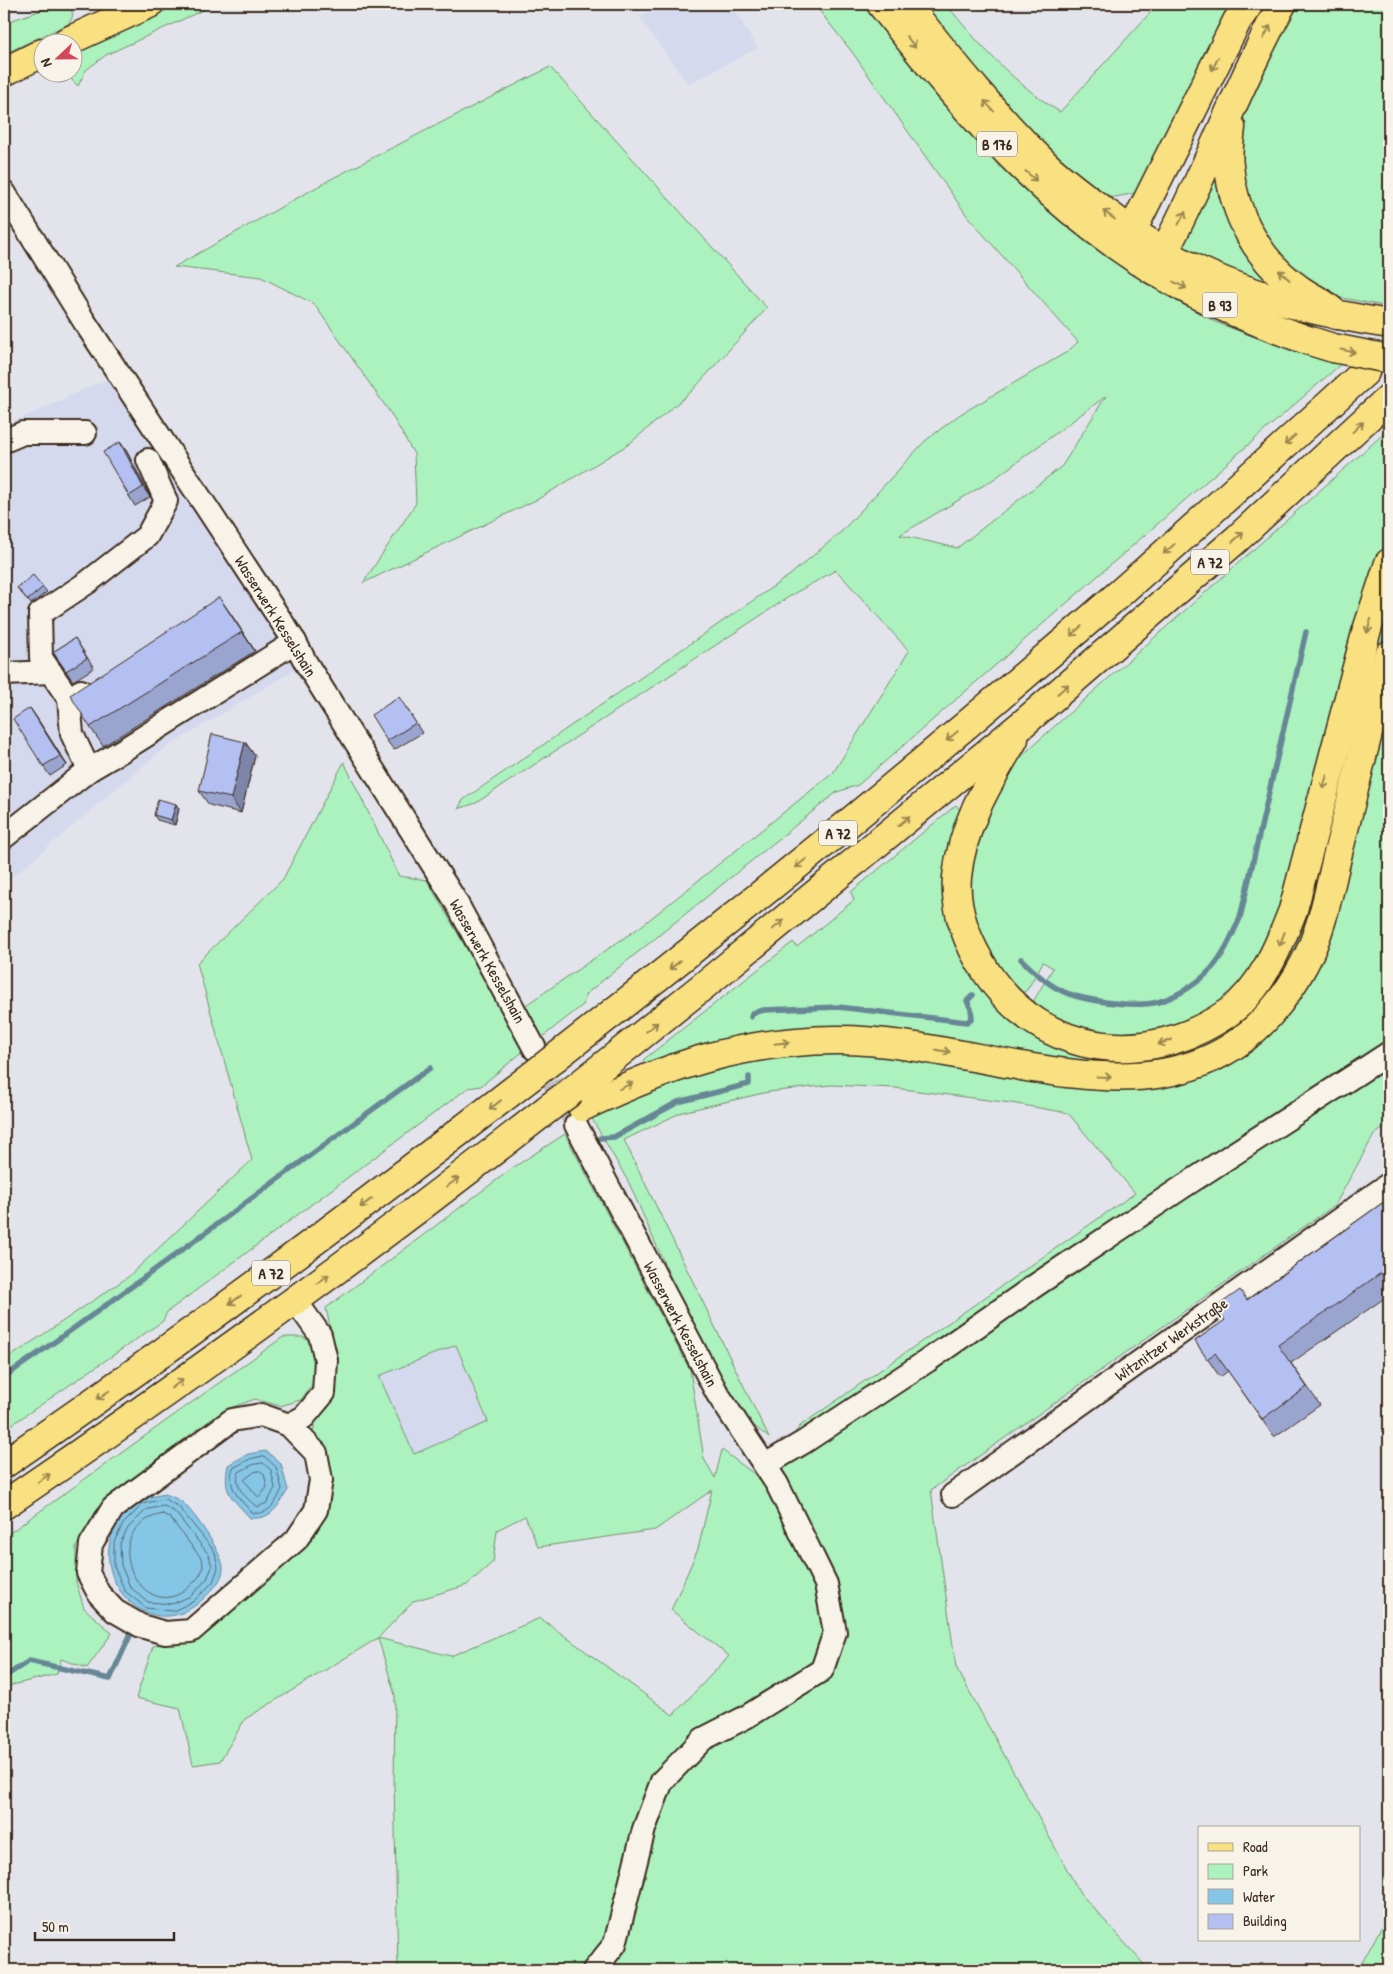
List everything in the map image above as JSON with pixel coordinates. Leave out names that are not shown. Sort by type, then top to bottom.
[{"type":"main road","points":[[82,35],[149,4]]},
{"type":"main road","name":"B 176","points":[[881,4],[991,138],[1067,208],[1138,261]]},
{"type":"main road","name":"B 176","points":[[906,4],[969,83],[1007,126],[1053,171],[1132,231],[1164,252]]},
{"type":"main road","points":[[1249,4],[1237,21],[1132,231],[1138,261],[1164,252],[1188,207],[1263,39],[1282,4]]},
{"type":"main road","points":[[4,72],[32,58]]},
{"type":"main road","points":[[1233,108],[1228,164],[1233,194],[1244,224],[1257,246],[1272,265],[1298,289],[1323,302],[1336,315]]},
{"type":"main road","name":"B 93","points":[[1164,252],[1209,276],[1255,293],[1299,307],[1389,324]]},
{"type":"main road","name":"B 93","points":[[1138,261],[1167,279],[1244,317],[1333,348],[1389,359]]},
{"type":"main road","name":"A 72","points":[[4,1464],[152,1360],[375,1196],[541,1060],[689,954],[981,712],[1113,599],[1365,372]]},
{"type":"main road","name":"A 72","points":[[4,1505],[103,1438],[295,1300],[480,1162],[568,1110],[707,983],[1026,720],[1238,538],[1389,398]]},
{"type":"main road","points":[[1026,720],[981,794],[964,839],[957,879],[960,916],[973,952],[998,990],[1027,1018],[1070,1040],[1114,1048],[1155,1045],[1195,1032],[1230,1011],[1254,986],[1279,946],[1293,910],[1366,633],[1389,563]]},
{"type":"main road","points":[[568,1110],[666,1069],[704,1057],[768,1044],[797,1041],[883,1043],[939,1050],[1076,1075],[1107,1078],[1136,1077],[1168,1072],[1206,1060],[1240,1040],[1273,1012],[1290,990],[1306,961],[1329,891],[1389,655]]},
{"type":"street","name":"Wasserwerk Kesselshain","points":[[4,192],[84,321],[295,642],[306,663],[455,900],[541,1060]]},
{"type":"street","points":[[4,441],[23,433],[85,433]]},
{"type":"street","points":[[89,770],[72,734],[68,699],[41,658],[40,614],[88,582],[147,536],[166,501],[148,460]]},
{"type":"street","points":[[4,837],[89,770],[295,642]]},
{"type":"street","points":[[4,674],[50,672]]},
{"type":"street","points":[[68,699],[102,678]]},
{"type":"street","points":[[765,1466],[837,1421],[1184,1186],[1389,1053]]},
{"type":"street","name":"Wasserwerk Kesselshain","points":[[568,1110],[717,1393],[777,1484],[826,1584],[835,1632],[822,1670],[746,1717],[703,1739],[662,1781],[644,1830],[616,1944],[594,1970]]},
{"type":"street","name":"Witznitzer Werkstraße","points":[[953,1495],[1389,1184]]},
{"type":"street","points":[[289,1424],[316,1453],[321,1480],[316,1510],[296,1540],[191,1631],[165,1633],[141,1626],[115,1611],[99,1594],[88,1573],[91,1544],[113,1508],[232,1420],[261,1415],[289,1424],[304,1417],[324,1393],[326,1360],[320,1335],[295,1300]]},
{"type":"shaded area","points":[[664,4],[730,4],[758,48],[688,84],[639,17]]},
{"type":"shaded area","points":[[111,377],[306,663],[161,751],[9,880],[4,873],[4,426]]},
{"type":"shaded area","points":[[456,1345],[488,1422],[414,1454],[379,1376]]},
{"type":"green space","points":[[59,4],[68,4],[72,14],[68,24],[51,32],[32,32],[32,41],[4,54],[4,23]]},
{"type":"green space","points":[[179,4],[216,4],[106,55],[86,70],[82,78],[82,52]]},
{"type":"green space","points":[[814,4],[869,4],[1073,225],[1143,282],[1215,322],[1295,352],[1341,364],[858,785],[837,792],[586,994],[583,1005],[541,1038],[523,1007],[640,927],[833,773],[909,651],[836,570],[795,593],[476,803],[458,809],[463,800],[790,575],[841,532],[925,441],[959,415],[1067,352],[1078,342],[968,217],[852,52]],"holes":[[[1106,396],[1062,466],[957,548],[900,535],[994,479]]]},
{"type":"green space","points":[[914,4],[946,4],[998,63],[1028,89],[1060,112],[1158,4],[1201,4],[1204,9],[1208,4],[1232,4],[1213,50],[1136,193],[1110,198],[1054,161]]},
{"type":"green space","points":[[1293,4],[1389,4],[1389,307],[1332,296],[1305,283],[1263,238],[1242,187],[1240,121]]},
{"type":"green space","points":[[550,67],[767,308],[691,392],[629,444],[540,498],[363,583],[416,503],[414,454],[391,414],[314,304],[261,277],[174,267],[333,178]]},
{"type":"green space","points":[[1219,160],[1293,294],[1180,250]]},
{"type":"green space","points":[[1389,429],[1389,536],[1366,601],[1289,886],[1268,945],[1249,977],[1226,1000],[1200,1017],[1153,1035],[1092,1035],[1037,1011],[1034,1000],[1053,968],[1043,962],[1027,990],[1018,996],[975,931],[966,862],[1002,778],[1029,749]]},
{"type":"green space","points":[[1389,596],[1389,625],[1370,685],[1301,945],[1270,998],[1219,1042],[1119,1069],[919,1037],[648,1066],[643,1060],[793,942],[797,947],[854,900],[851,892],[956,805],[963,813],[964,954],[1092,1056],[1252,1001]]},
{"type":"green space","points":[[1389,709],[1389,1124],[1374,1135],[1335,1205],[931,1490],[956,1667],[1080,1893],[1149,1970],[398,1970],[394,1783],[395,1695],[378,1638],[245,1719],[220,1761],[193,1765],[180,1708],[136,1698],[153,1646],[190,1638],[217,1622],[316,1533],[328,1512],[331,1487],[322,1450],[313,1432],[315,1421],[337,1360],[326,1308],[514,1167],[565,1134],[690,1370],[704,1459],[715,1478],[722,1450],[761,1479],[800,1426],[1135,1193],[1068,1113],[1011,1103],[895,1088],[831,1085],[768,1092],[682,1112],[624,1140],[769,1438],[745,1418],[690,1322],[629,1183],[591,1117],[671,1081],[703,1069],[768,1055],[813,1051],[871,1052],[1027,1079],[1081,1086],[1133,1087],[1182,1080],[1229,1062],[1271,1031],[1309,984],[1317,970],[1329,941],[1338,910]],"holes":[[[456,1345],[488,1422],[414,1454],[379,1376]],[[712,1490],[698,1549],[671,1610],[729,1656],[673,1715],[540,1618],[451,1656],[378,1638],[414,1601],[467,1585],[493,1562],[497,1530],[525,1516],[538,1547],[655,1530]]]},
{"type":"green space","points":[[344,762],[399,876],[427,880],[525,1050],[481,1086],[468,1088],[167,1312],[163,1321],[4,1430],[4,1361],[128,1277],[252,1160],[197,963],[283,879]]},
{"type":"green space","points":[[283,1337],[303,1337],[316,1346],[316,1379],[301,1400],[280,1406],[255,1399],[227,1409],[98,1507],[76,1547],[76,1582],[84,1608],[112,1633],[87,1668],[61,1659],[57,1674],[4,1687],[4,1537]]},
{"type":"green space","points":[[1389,1913],[1389,1970],[1358,1970]]},
{"type":"water","points":[[266,1451],[281,1464],[288,1490],[274,1511],[264,1517],[250,1518],[230,1494],[226,1483],[228,1465],[248,1454]]},
{"type":"water","points":[[165,1494],[182,1502],[193,1514],[214,1544],[223,1569],[219,1581],[205,1597],[182,1613],[158,1616],[137,1608],[121,1592],[111,1570],[109,1546],[118,1522],[140,1501]]},
{"type":"building","points":[[120,442],[143,487],[129,496],[103,452]]},
{"type":"building","points":[[33,575],[43,587],[28,600],[17,588]]},
{"type":"building","points":[[219,597],[242,632],[90,727],[70,695]]},
{"type":"building","points":[[75,638],[87,658],[66,671],[53,652]]},
{"type":"building","points":[[399,697],[416,723],[387,741],[371,715]]},
{"type":"building","points":[[30,708],[60,756],[43,766],[13,719]]},
{"type":"building","points":[[212,734],[245,742],[231,798],[199,791]]},
{"type":"building","points":[[158,799],[176,804],[171,820],[154,815]]},
{"type":"building","points":[[1385,1201],[1389,1208],[1389,1269],[1278,1345],[1307,1387],[1262,1419],[1215,1353],[1207,1359],[1195,1341],[1225,1320],[1216,1307],[1240,1290],[1247,1300]]},
{"type":"waterway","points":[[1021,959],[1044,980],[1060,990],[1094,1000],[1122,1004],[1158,1002],[1180,993],[1207,974],[1217,962],[1240,918],[1306,632]]},
{"type":"waterway","points":[[751,1017],[752,1013],[764,1010],[838,1007],[967,1022],[972,1018],[971,1009],[967,1001],[973,995]]},
{"type":"waterway","points":[[4,1377],[112,1301],[430,1068]]},
{"type":"waterway","points":[[600,1138],[614,1137],[678,1102],[749,1084],[749,1077]]},
{"type":"waterway","points":[[4,1677],[29,1661],[110,1679],[134,1627]]},
{"type":"tunnel","points":[[537,1052],[576,1125]]}]
